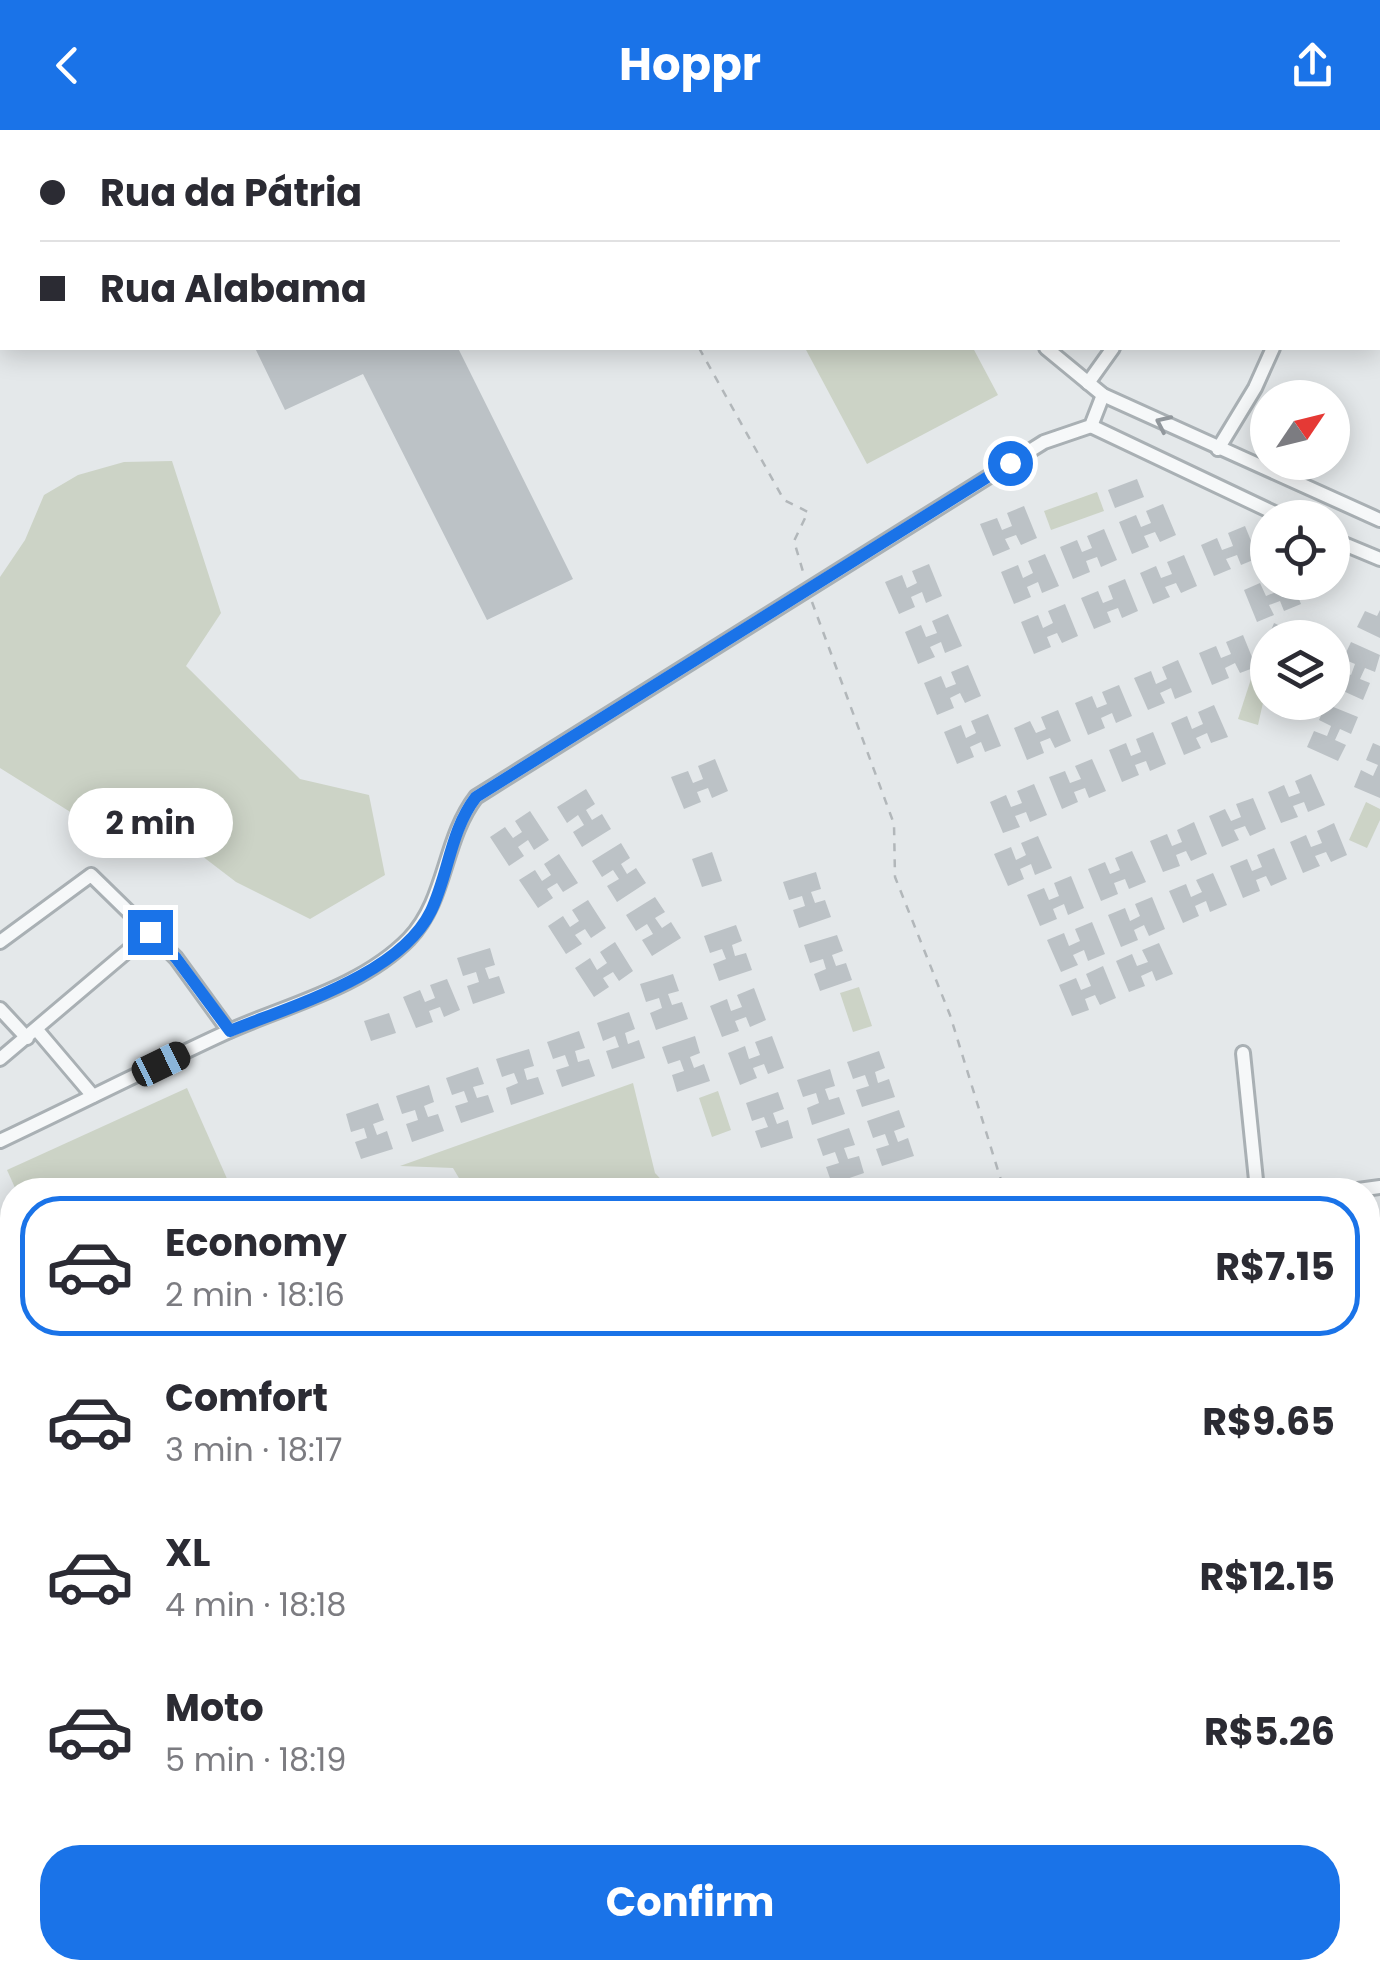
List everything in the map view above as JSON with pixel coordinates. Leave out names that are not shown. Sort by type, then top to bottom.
[{"type":"street","points":[[1048,350],[1103,395],[1380,520]]},
{"type":"street","points":[[1088,383],[1112,350]]},
{"type":"street","points":[[1218,449],[1255,388],[1272,350]]},
{"type":"street","points":[[1090,426],[1103,395]]},
{"type":"street","points":[[0,1141],[386,960],[429,914],[458,830],[476,797],[1044,442],[1090,426],[1250,501]]},
{"type":"street","points":[[1350,546],[1380,559]]},
{"type":"street","points":[[0,942],[91,875],[176,958],[230,1031]]},
{"type":"street","points":[[0,1059],[150,932]]},
{"type":"street","points":[[0,1009],[32,1034],[93,1096]]},
{"type":"street","points":[[1244,1053],[1256,1178]]},
{"type":"path","points":[[700,350],[784,500],[808,512],[794,541],[808,590],[894,824],[895,877],[950,1015],[1000,1178]]},
{"type":"shaded area","points":[[806,350],[974,350],[998,395],[867,464]]},
{"type":"shaded area","points":[[172,461],[221,613],[186,666],[300,779],[369,795],[385,875],[310,919],[236,882],[142,810],[72,813],[0,768],[0,577],[25,540],[44,495],[78,475],[124,462]]},
{"type":"shaded area","points":[[1097,492],[1104,511],[1051,530],[1044,511]]},
{"type":"shaded area","points":[[1250,682],[1250,720],[1259,720],[1258,725],[1238,719]]},
{"type":"shaded area","points":[[1366,802],[1380,809],[1380,820],[1367,848],[1349,840]]},
{"type":"shaded area","points":[[859,987],[872,1026],[853,1032],[840,993]]},
{"type":"shaded area","points":[[633,1083],[655,1173],[660,1178],[459,1178],[453,1168],[400,1166]]},
{"type":"shaded area","points":[[187,1088],[227,1178],[11,1178],[7,1170]]},
{"type":"shaded area","points":[[718,1091],[731,1130],[712,1137],[699,1098]]},
{"type":"building","points":[[256,350],[459,350],[573,579],[487,620],[363,374],[285,410]]},
{"type":"building","points":[[1137,479],[1144,497],[1115,508],[1108,490]]},
{"type":"building","points":[[1163,504],[1176,535],[1160,542],[1155,532],[1144,536],[1149,547],[1132,554],[1119,522],[1136,515],[1141,527],[1151,523],[1146,511]]},
{"type":"building","points":[[1024,506],[1037,538],[1021,545],[1016,535],[1005,539],[1010,549],[993,556],[980,524],[997,518],[1002,530],[1012,526],[1007,513]]},
{"type":"building","points":[[1245,526],[1250,538],[1250,561],[1241,565],[1237,555],[1226,559],[1231,569],[1214,576],[1201,545],[1217,538],[1222,550],[1233,546],[1228,533]]},
{"type":"building","points":[[1104,529],[1117,560],[1101,567],[1097,557],[1086,561],[1090,572],[1073,579],[1060,547],[1077,540],[1082,552],[1092,548],[1087,536]]},
{"type":"building","points":[[1045,554],[1059,586],[1042,593],[1038,582],[1027,587],[1031,597],[1014,604],[1001,572],[1018,565],[1023,578],[1033,573],[1028,561]]},
{"type":"building","points":[[1184,555],[1197,586],[1181,593],[1176,583],[1165,587],[1170,597],[1153,604],[1140,573],[1156,566],[1161,578],[1172,574],[1167,562]]},
{"type":"building","points":[[929,564],[942,596],[926,603],[922,592],[911,597],[915,607],[899,614],[885,582],[902,575],[907,588],[917,583],[912,571]]},
{"type":"building","points":[[1125,579],[1138,611],[1122,618],[1118,608],[1107,612],[1111,622],[1094,629],[1081,598],[1098,591],[1103,603],[1113,599],[1108,586]]},
{"type":"building","points":[[1250,587],[1250,600],[1299,600],[1301,604],[1284,611],[1280,601],[1269,605],[1274,615],[1256,620],[1244,590]]},
{"type":"building","points":[[1065,604],[1078,636],[1062,643],[1057,633],[1047,637],[1051,647],[1034,654],[1021,622],[1038,615],[1043,628],[1053,623],[1048,611]]},
{"type":"building","points":[[1380,610],[1380,638],[1357,627],[1365,611],[1377,616]]},
{"type":"building","points":[[948,614],[962,646],[945,653],[941,642],[930,647],[935,657],[918,664],[905,632],[921,625],[926,637],[937,633],[932,621]]},
{"type":"building","points":[[1243,635],[1250,652],[1250,669],[1240,673],[1235,663],[1225,668],[1229,678],[1212,685],[1199,653],[1216,646],[1221,658],[1231,654],[1226,642]]},
{"type":"building","points":[[1350,644],[1380,655],[1375,672],[1365,668],[1360,679],[1370,683],[1363,700],[1350,694],[1350,674],[1355,664],[1350,662]]},
{"type":"building","points":[[1178,660],[1192,692],[1175,699],[1171,688],[1160,693],[1165,703],[1148,710],[1134,678],[1151,671],[1156,684],[1167,679],[1162,667]]},
{"type":"building","points":[[968,665],[981,696],[965,703],[960,693],[950,698],[954,708],[937,715],[924,683],[941,676],[946,688],[956,684],[951,672]]},
{"type":"building","points":[[1119,685],[1132,716],[1116,723],[1112,713],[1101,718],[1105,728],[1088,735],[1075,703],[1092,696],[1097,708],[1107,704],[1102,692]]},
{"type":"building","points":[[1214,705],[1228,737],[1211,743],[1207,733],[1196,738],[1201,748],[1184,755],[1171,723],[1187,716],[1192,729],[1203,724],[1198,712]]},
{"type":"building","points":[[1058,710],[1071,741],[1055,748],[1050,738],[1040,742],[1044,753],[1027,760],[1014,728],[1030,721],[1036,733],[1046,729],[1041,717]]},
{"type":"building","points":[[988,714],[1001,746],[985,752],[981,742],[970,747],[974,757],[957,764],[944,732],[961,725],[966,738],[976,733],[971,721]]},
{"type":"building","points":[[1350,714],[1358,717],[1351,734],[1340,729],[1335,740],[1346,745],[1338,761],[1307,747],[1314,731],[1327,736],[1331,726],[1319,720],[1350,720]]},
{"type":"building","points":[[1153,732],[1166,764],[1150,771],[1146,761],[1135,765],[1139,775],[1122,782],[1109,750],[1126,743],[1131,756],[1141,752],[1136,739]]},
{"type":"building","points":[[1373,743],[1380,746],[1380,798],[1354,787],[1361,770],[1373,776],[1378,765],[1366,760]]},
{"type":"building","points":[[715,759],[728,791],[712,798],[708,788],[697,792],[701,802],[684,809],[671,777],[688,771],[693,783],[703,779],[698,766]]},
{"type":"building","points":[[1092,759],[1106,791],[1089,798],[1085,788],[1074,792],[1078,802],[1062,809],[1049,777],[1065,771],[1070,783],[1081,779],[1075,766]]},
{"type":"building","points":[[1311,774],[1325,805],[1308,812],[1304,802],[1293,806],[1298,817],[1281,823],[1268,792],[1284,785],[1289,797],[1300,793],[1295,781]]},
{"type":"building","points":[[1034,784],[1047,815],[1030,822],[1026,812],[1015,816],[1020,827],[1003,833],[990,802],[1006,795],[1011,807],[1022,803],[1017,791]]},
{"type":"building","points":[[586,789],[595,804],[586,810],[592,820],[602,814],[611,829],[582,847],[573,832],[584,825],[578,815],[567,823],[557,807]]},
{"type":"building","points":[[1253,798],[1266,829],[1250,836],[1245,826],[1234,830],[1239,840],[1222,847],[1209,816],[1225,809],[1231,821],[1241,817],[1236,804]]},
{"type":"building","points":[[530,811],[549,840],[534,850],[528,840],[518,847],[524,856],[509,866],[490,837],[505,827],[513,838],[522,832],[515,821]]},
{"type":"building","points":[[1194,822],[1207,854],[1191,861],[1186,851],[1176,855],[1180,866],[1163,872],[1150,841],[1167,834],[1172,846],[1182,842],[1177,830]]},
{"type":"building","points":[[1334,823],[1347,855],[1331,862],[1326,852],[1315,856],[1320,866],[1303,873],[1290,842],[1306,835],[1311,847],[1322,843],[1317,831]]},
{"type":"building","points":[[1038,836],[1052,868],[1035,875],[1031,864],[1020,869],[1024,879],[1008,886],[994,854],[1011,847],[1016,860],[1026,855],[1021,843]]},
{"type":"building","points":[[621,843],[630,858],[621,864],[627,874],[636,868],[646,883],[617,902],[607,886],[619,879],[613,870],[602,877],[592,861]]},
{"type":"building","points":[[1274,848],[1287,879],[1271,886],[1266,876],[1256,880],[1260,891],[1243,898],[1230,866],[1247,859],[1252,871],[1262,867],[1257,855]]},
{"type":"building","points":[[1132,851],[1146,882],[1129,889],[1125,879],[1114,883],[1118,894],[1101,901],[1088,869],[1105,862],[1110,874],[1120,870],[1115,858]]},
{"type":"building","points":[[712,852],[722,881],[702,887],[692,859]]},
{"type":"building","points":[[559,854],[578,883],[563,892],[557,883],[547,889],[553,898],[538,908],[519,880],[535,870],[542,881],[551,875],[544,864]]},
{"type":"building","points":[[816,872],[821,889],[811,892],[815,903],[825,900],[831,917],[799,928],[793,910],[805,906],[802,896],[789,900],[783,882]]},
{"type":"building","points":[[1213,873],[1227,905],[1210,912],[1206,901],[1195,906],[1199,916],[1183,923],[1169,891],[1186,884],[1191,897],[1202,892],[1196,880]]},
{"type":"building","points":[[1071,876],[1084,908],[1068,915],[1064,904],[1053,909],[1057,919],[1040,926],[1027,895],[1044,888],[1049,900],[1059,896],[1054,883]]},
{"type":"building","points":[[655,897],[665,912],[655,918],[662,928],[671,922],[681,938],[652,956],[642,940],[653,934],[647,924],[636,931],[626,915]]},
{"type":"building","points":[[1152,897],[1165,929],[1149,936],[1144,925],[1134,930],[1138,940],[1121,947],[1108,915],[1125,908],[1130,921],[1140,916],[1135,904]]},
{"type":"building","points":[[588,900],[606,928],[591,938],[585,929],[575,935],[582,944],[566,954],[548,926],[563,916],[570,927],[579,921],[572,910]]},
{"type":"building","points":[[1092,922],[1105,954],[1088,961],[1084,950],[1073,955],[1078,965],[1061,972],[1047,940],[1064,933],[1069,946],[1080,941],[1075,929]]},
{"type":"building","points":[[736,925],[742,941],[732,945],[735,956],[746,953],[752,970],[719,981],[713,964],[726,959],[722,949],[710,953],[704,936]]},
{"type":"building","points":[[837,935],[843,951],[832,955],[836,966],[846,963],[852,980],[820,991],[814,974],[826,969],[823,959],[810,963],[804,945]]},
{"type":"building","points":[[615,942],[633,971],[619,981],[613,972],[603,978],[609,987],[594,997],[575,968],[590,958],[597,970],[607,963],[600,952]]},
{"type":"building","points":[[1159,943],[1173,974],[1156,981],[1152,971],[1141,976],[1145,986],[1129,992],[1116,961],[1132,954],[1137,966],[1148,962],[1142,950]]},
{"type":"building","points":[[490,948],[495,965],[485,968],[489,979],[499,976],[505,993],[473,1004],[467,986],[479,982],[476,972],[463,976],[457,958]]},
{"type":"building","points":[[1103,966],[1116,998],[1100,1005],[1095,995],[1085,999],[1089,1010],[1072,1016],[1059,985],[1076,978],[1081,990],[1091,986],[1086,974]]},
{"type":"building","points":[[673,974],[679,991],[668,994],[672,1005],[682,1002],[688,1019],[656,1030],[650,1013],[662,1008],[659,998],[646,1002],[640,984]]},
{"type":"building","points":[[447,979],[460,1010],[444,1017],[440,1007],[429,1011],[433,1022],[416,1028],[403,997],[420,990],[425,1002],[435,998],[430,985]]},
{"type":"building","points":[[754,988],[766,1020],[750,1027],[746,1017],[735,1021],[739,1031],[722,1037],[710,1006],[727,999],[731,1011],[742,1007],[737,995]]},
{"type":"building","points":[[629,1012],[635,1029],[625,1033],[628,1044],[639,1040],[645,1058],[612,1069],[606,1051],[619,1047],[615,1036],[603,1041],[597,1023]]},
{"type":"building","points":[[389,1013],[396,1033],[371,1041],[364,1021]]},
{"type":"building","points":[[579,1031],[585,1048],[575,1051],[578,1062],[589,1059],[595,1076],[562,1087],[556,1070],[569,1066],[565,1055],[553,1059],[547,1042]]},
{"type":"building","points":[[695,1036],[700,1053],[690,1057],[694,1068],[704,1064],[710,1081],[677,1092],[672,1075],[684,1071],[680,1060],[668,1064],[662,1047]]},
{"type":"building","points":[[772,1036],[784,1068],[768,1074],[764,1064],[753,1068],[757,1078],[740,1085],[728,1053],[745,1046],[749,1059],[760,1055],[755,1042]]},
{"type":"building","points":[[529,1049],[534,1066],[524,1069],[527,1080],[538,1077],[544,1094],[511,1105],[506,1088],[518,1083],[514,1073],[502,1077],[496,1059]]},
{"type":"building","points":[[879,1051],[885,1068],[875,1072],[878,1083],[889,1079],[895,1097],[862,1107],[856,1090],[869,1086],[865,1075],[853,1079],[847,1062]]},
{"type":"building","points":[[478,1067],[484,1084],[473,1087],[477,1098],[488,1095],[494,1112],[461,1123],[455,1106],[468,1102],[464,1091],[452,1095],[446,1078]]},
{"type":"building","points":[[830,1069],[835,1086],[825,1089],[829,1100],[839,1097],[845,1114],[812,1125],[807,1108],[819,1103],[816,1093],[803,1097],[797,1080]]},
{"type":"building","points":[[429,1085],[434,1102],[424,1106],[428,1117],[438,1114],[444,1131],[412,1142],[406,1124],[418,1120],[415,1110],[402,1114],[396,1096]]},
{"type":"building","points":[[778,1092],[784,1109],[773,1113],[777,1124],[788,1120],[793,1138],[761,1148],[755,1131],[768,1127],[764,1117],[752,1121],[746,1103]]},
{"type":"building","points":[[378,1103],[384,1120],[373,1124],[377,1135],[387,1131],[393,1149],[361,1159],[355,1142],[367,1138],[364,1128],[351,1132],[346,1114]]},
{"type":"building","points":[[899,1110],[905,1127],[894,1131],[898,1142],[908,1138],[914,1156],[882,1166],[876,1149],[889,1145],[885,1134],[873,1138],[867,1121]]},
{"type":"building","points":[[849,1128],[855,1145],[844,1148],[848,1159],[859,1156],[864,1173],[830,1178],[826,1167],[839,1163],[835,1152],[823,1156],[817,1139]]},
{"type":"route","points":[[150,932],[176,958],[230,1031],[316,996],[386,960],[429,914],[450,848],[466,810],[476,797],[1010,463]]}]
